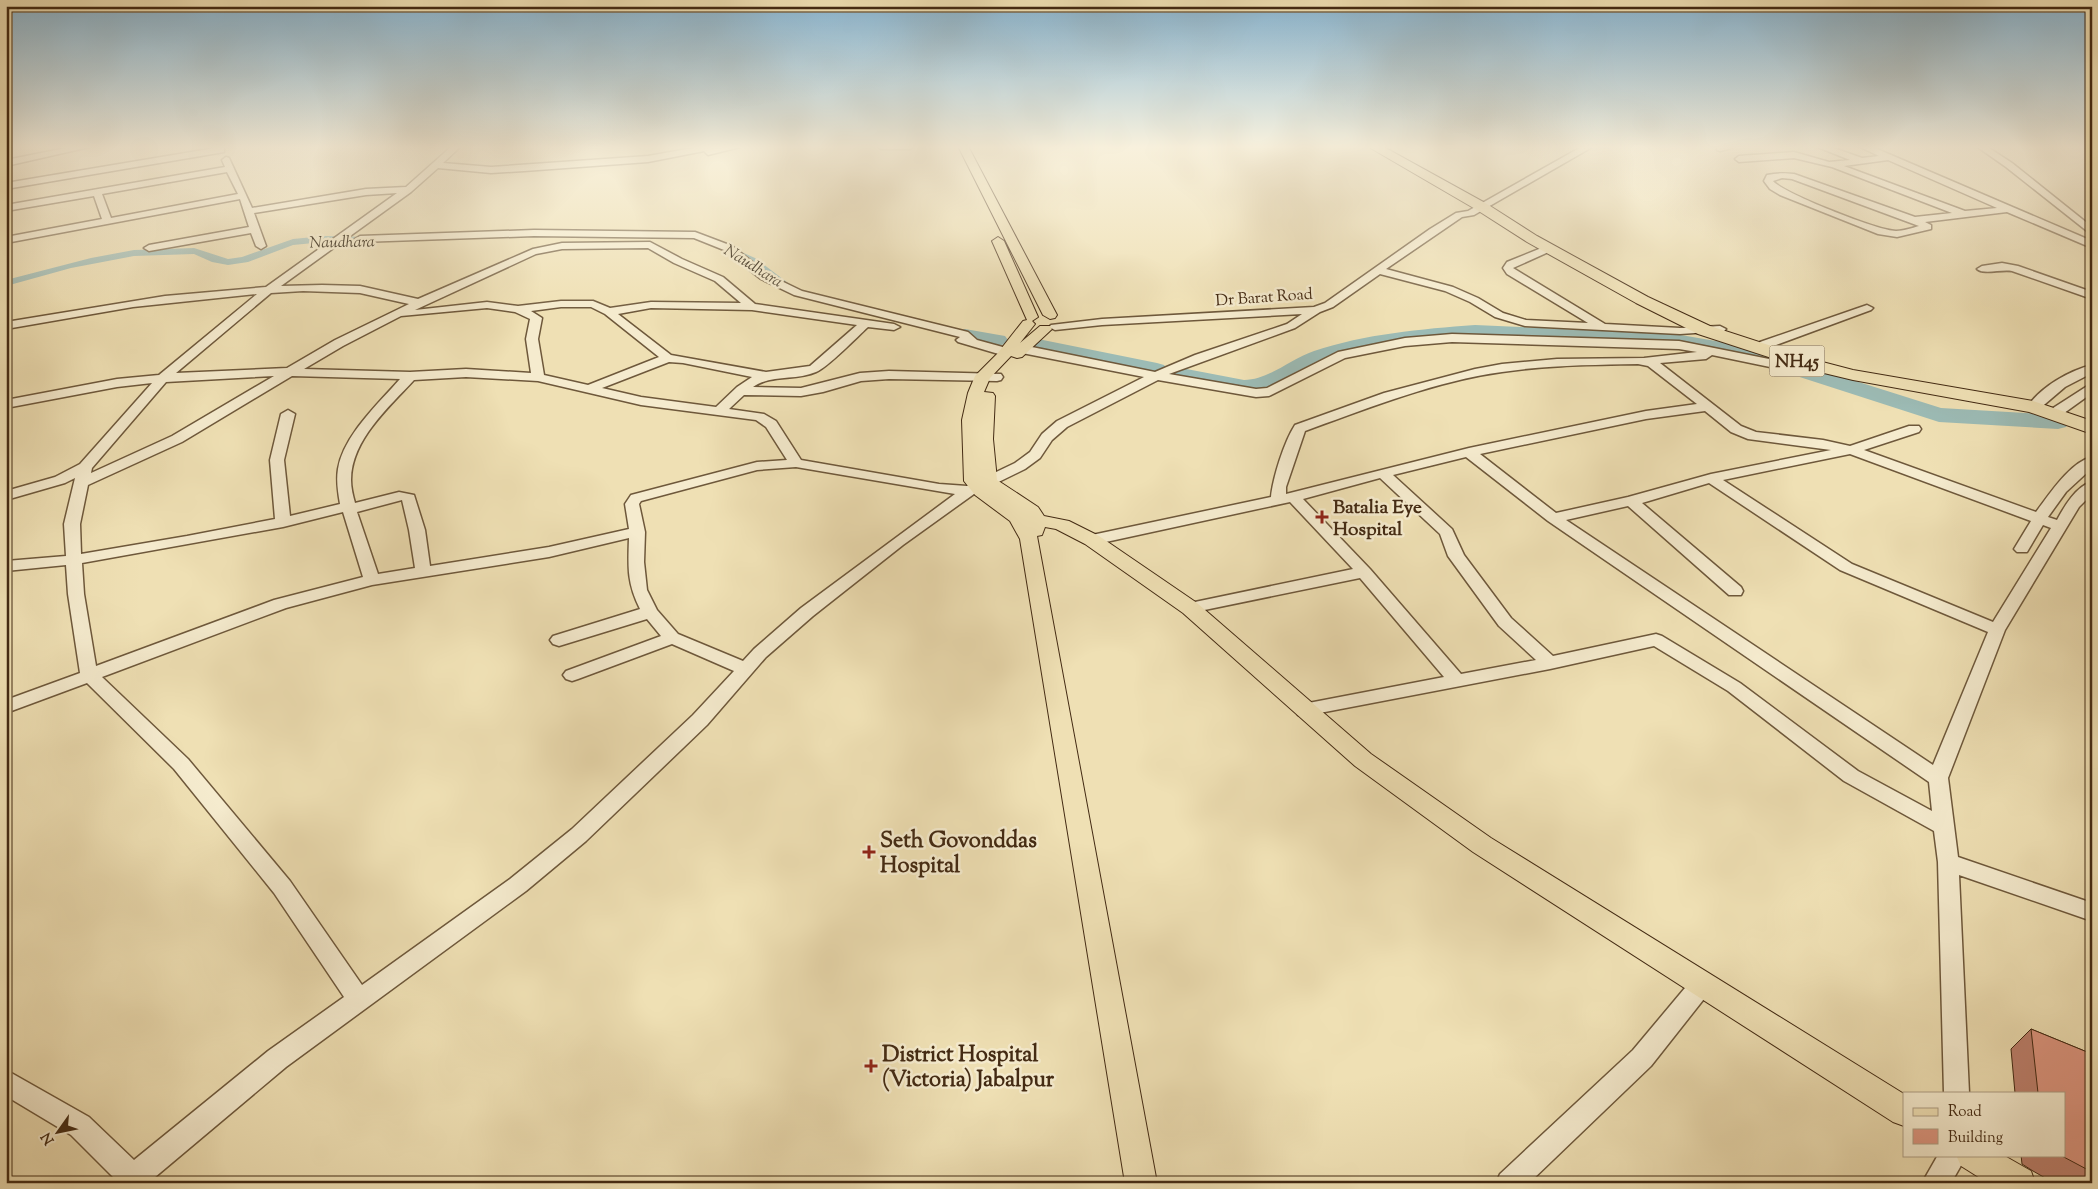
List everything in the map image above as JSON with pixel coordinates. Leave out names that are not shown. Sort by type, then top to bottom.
[{"type":"highway","name":"NH45","points":[[1473,201],[1549,248],[1642,300],[1707,330],[1770,353],[1853,375],[2037,402]]},
{"type":"highway","name":"NH45","points":[[1524,232],[1671,307],[1707,330],[1830,363],[2037,402],[2092,417]]},
{"type":"highway","name":"NH45","points":[[2060,409],[2092,428]]},
{"type":"main road","points":[[979,201],[1030,320]]},
{"type":"main road","points":[[991,201],[1052,322]]},
{"type":"main road","points":[[1030,320],[1052,322]]},
{"type":"main road","points":[[1014,350],[1030,320]]},
{"type":"main road","points":[[1052,322],[1014,350],[990,376],[984,414],[984,454],[978,487],[1023,504],[1032,511],[1029,527],[1141,1183]]},
{"type":"main road","points":[[1029,527],[1062,525],[1092,540],[1190,608],[1363,760],[1482,845],[1903,1110]]},
{"type":"main road","points":[[1974,1156],[2019,1183]]},
{"type":"street","points":[[6,208],[43,201]]},
{"type":"street","points":[[101,201],[108,221]]},
{"type":"street","points":[[6,240],[213,201]]},
{"type":"street","points":[[245,201],[261,246]]},
{"type":"street","points":[[248,211],[307,201]]},
{"type":"street","points":[[359,1000],[282,887],[187,772],[89,675],[76,594],[72,524],[84,474],[163,378],[268,290],[392,201]]},
{"type":"street","name":"Dr Barat Road","points":[[1052,322],[1102,322],[1316,310],[1330,305],[1433,231],[1459,216],[1471,213],[1485,201]]},
{"type":"street","name":"Dr Barat Road","points":[[1479,205],[1486,201]]},
{"type":"street","points":[[1803,201],[1889,234],[1928,227],[1863,201]]},
{"type":"street","points":[[1931,201],[1964,214]]},
{"type":"street","points":[[1993,201],[2092,238]]},
{"type":"street","points":[[2005,201],[2092,238]]},
{"type":"street","points":[[2050,201],[2092,238]]},
{"type":"street","points":[[1914,220],[2011,209]]},
{"type":"street","points":[[149,248],[255,229]]},
{"type":"street","points":[[360,239],[534,232],[695,235],[728,248],[765,277],[798,293],[964,334],[972,342]]},
{"type":"street","points":[[6,496],[84,474],[176,439],[286,372],[394,315],[533,252],[548,248],[642,244],[659,249],[719,279],[752,307]]},
{"type":"street","points":[[1549,248],[1511,264],[1508,268],[1511,272],[1603,327]]},
{"type":"street","points":[[1982,269],[2002,266],[2014,268],[2092,296]]},
{"type":"street","points":[[1378,270],[1449,289],[1511,320],[1525,323],[1707,330],[1723,354]]},
{"type":"street","points":[[6,326],[148,301],[268,290],[366,289],[392,294],[419,303]]},
{"type":"street","points":[[394,315],[487,305],[518,309],[561,304],[593,304],[609,312],[668,358]]},
{"type":"street","points":[[609,312],[651,305],[752,307],[947,335],[972,342],[1242,392],[1269,392],[1342,355],[1405,342],[1452,338],[1653,343],[1703,348],[1723,354],[1770,362]]},
{"type":"street","points":[[1764,345],[1867,308]]},
{"type":"street","points":[[518,309],[536,318],[532,339],[538,376]]},
{"type":"street","points":[[6,1082],[80,1126],[132,1181],[277,1059],[518,885],[579,835],[700,720],[760,653],[807,612],[898,542],[978,487],[1020,466],[1035,454],[1047,438],[1062,424],[1156,376],[1199,358],[1291,326],[1316,310]]},
{"type":"street","points":[[720,411],[757,379],[766,376],[797,374],[814,369],[866,323]]},
{"type":"street","points":[[1457,681],[1364,572],[1285,498],[1279,487],[1300,428],[1389,396],[1450,379],[1502,368],[1566,362],[1646,361],[1723,354]]},
{"type":"street","points":[[588,390],[668,358],[683,359],[766,376]]},
{"type":"street","points":[[1646,361],[1736,429],[1753,436],[1823,444],[1851,450],[1949,484],[2058,526]]},
{"type":"street","points":[[2037,402],[2084,370],[2092,369]]},
{"type":"street","points":[[6,404],[117,384],[163,378],[286,372],[410,376],[466,374],[538,376],[588,390],[641,401],[759,417],[771,424],[796,463]]},
{"type":"street","points":[[372,580],[349,508],[344,480],[347,458],[359,437],[410,376]]},
{"type":"street","points":[[741,391],[802,392],[818,389],[844,380],[870,376],[990,376]]},
{"type":"street","points":[[2060,409],[2092,387]]},
{"type":"street","points":[[1092,540],[1285,498],[1470,452],[1646,415],[1706,407]]},
{"type":"street","points":[[283,522],[277,460],[288,414]]},
{"type":"street","points":[[1553,518],[1631,501],[1711,478],[1851,450],[1914,429]]},
{"type":"street","points":[[1470,452],[1553,518],[1938,778]]},
{"type":"street","points":[[2022,549],[2039,520],[2067,482],[2076,472],[2092,461]]},
{"type":"street","points":[[746,669],[672,638],[650,612],[639,590],[636,562],[637,532],[632,504],[636,498],[758,466],[796,463],[930,487],[978,487]]},
{"type":"street","points":[[1383,473],[1447,532],[1456,556],[1505,622],[1550,663]]},
{"type":"street","points":[[1711,478],[1846,567],[1997,630]]},
{"type":"street","points":[[1957,1092],[1948,862],[1938,778],[1997,630],[2058,526],[2073,505],[2092,486]]},
{"type":"street","points":[[6,566],[74,560],[194,540],[405,496],[409,498],[417,530],[423,571]]},
{"type":"street","points":[[1631,501],[1735,591]]},
{"type":"street","points":[[6,707],[280,604],[372,580],[548,552],[637,532]]},
{"type":"street","points":[[1190,608],[1364,572]]},
{"type":"street","points":[[559,640],[650,612]]},
{"type":"street","points":[[572,675],[672,638]]},
{"type":"street","points":[[1304,710],[1550,663],[1656,640],[1734,687],[1851,776],[1944,827]]},
{"type":"street","points":[[1948,862],[2092,912]]},
{"type":"street","points":[[1509,1183],[1642,1058],[1703,983]]},
{"type":"street","points":[[1935,1183],[1953,1156]]},
{"type":"building","points":[[2031,1029],[2092,1054],[2092,1172],[2062,1156],[2066,1156],[2066,1092],[2038,1092]]},
{"type":"waterway","name":"Naudhara","points":[[6,283],[69,266],[134,253],[194,251],[215,260],[228,262],[253,257],[285,244],[304,240],[377,240]]},
{"type":"waterway","name":"Naudhara","points":[[728,249],[751,260],[778,282],[787,286]]},
{"type":"waterway","points":[[1176,373],[1244,386],[1259,386],[1319,356],[1358,345],[1434,334],[1475,331],[1675,340],[1738,350],[1939,415],[2058,422]]},
{"type":"waterway","points":[[965,335],[998,340]]},
{"type":"waterway","points":[[1038,345],[1157,369]]},
{"type":"place","name":"Batalia Eye Hospital","points":[[1322,517]]},
{"type":"place","name":"Seth Govonddas Hospital","points":[[869,852]]},
{"type":"place","name":"District Hospital (Victoria) Jabalpur","points":[[871,1066]]}]
